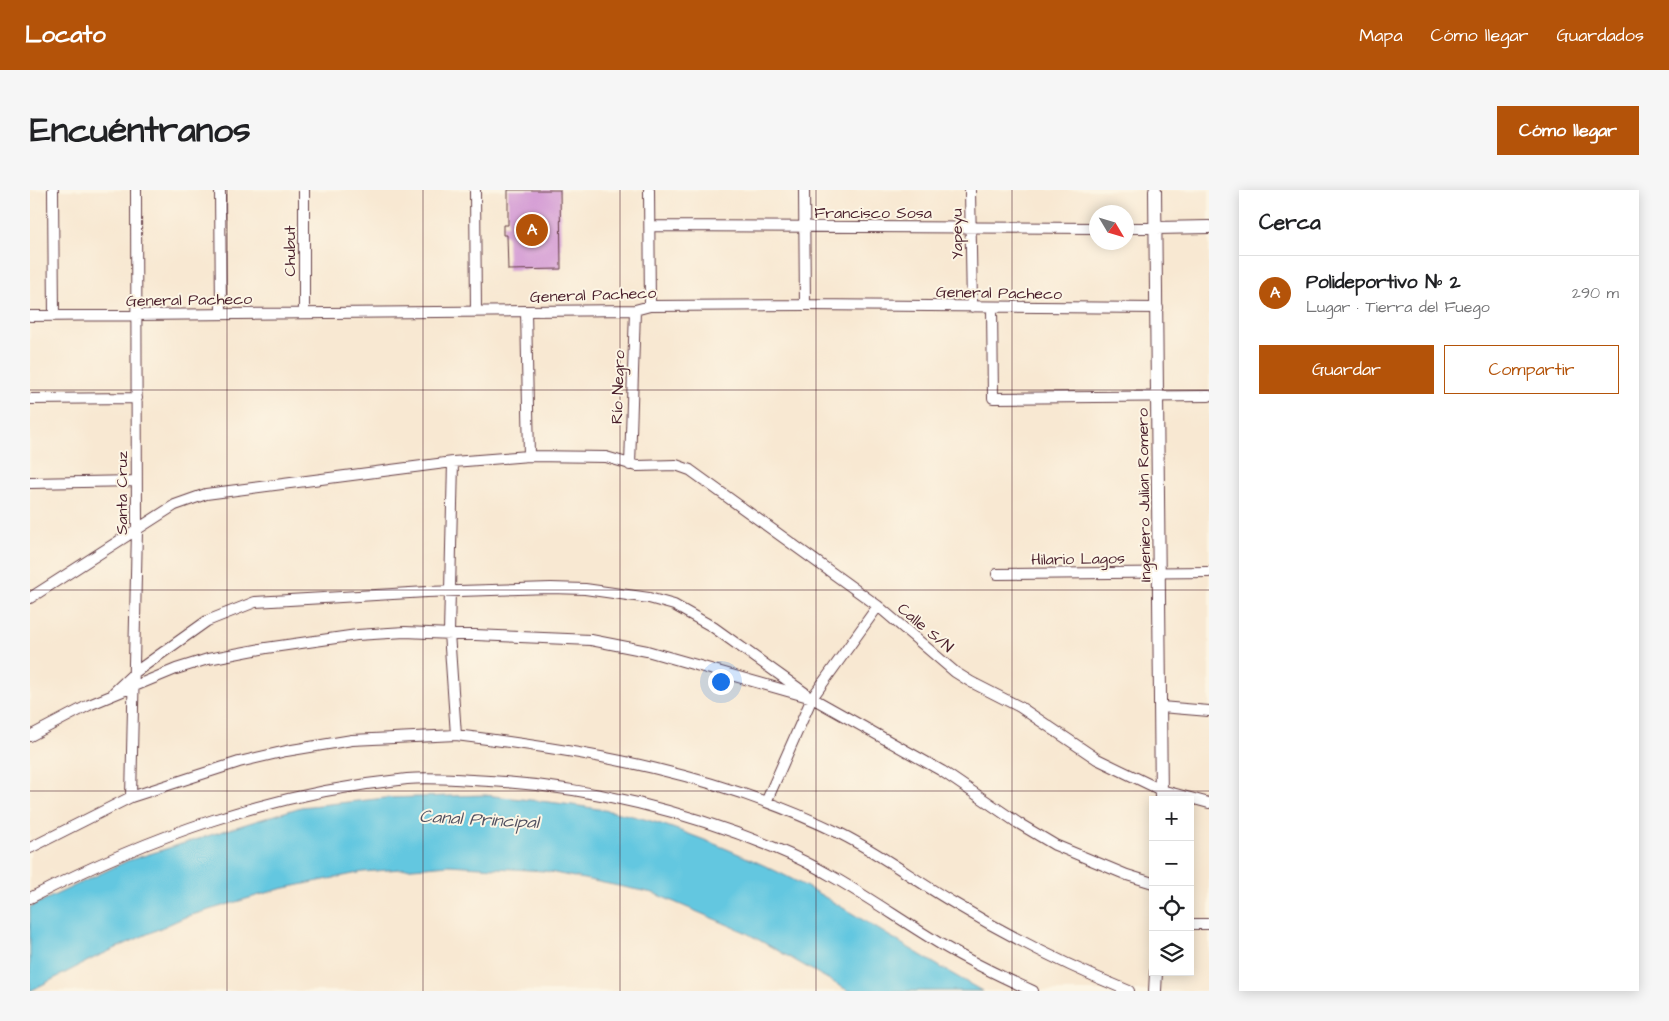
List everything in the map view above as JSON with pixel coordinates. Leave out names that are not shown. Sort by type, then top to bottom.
[{"type":"street","points":[[54,190],[54,316]]},
{"type":"street","name":"Santa Cruz","points":[[131,797],[137,530],[135,481],[137,398],[136,190]]},
{"type":"street","points":[[220,190],[221,313]]},
{"type":"street","name":"Chubut","points":[[304,190],[304,312]]},
{"type":"street","points":[[476,190],[476,311]]},
{"type":"street","points":[[649,190],[650,306]]},
{"type":"street","points":[[804,190],[805,304]]},
{"type":"street","name":"Yapeyu","points":[[970,190],[972,307]]},
{"type":"street","name":"Ingeniero Julian Romero","points":[[1156,190],[1161,795]]},
{"type":"street","name":"Francisco Sosa","points":[[650,226],[1089,228]]},
{"type":"street","points":[[1134,228],[1209,228]]},
{"type":"street","name":"General Pacheco","points":[[30,316],[635,310],[650,306],[805,304],[1158,308]]},
{"type":"street","points":[[992,307],[993,398],[1209,396]]},
{"type":"street","name":"Río Negro","points":[[630,465],[635,310]]},
{"type":"street","points":[[526,311],[529,456]]},
{"type":"street","points":[[30,399],[137,398]]},
{"type":"street","points":[[30,598],[174,505],[206,494],[453,462],[529,456],[594,456],[614,459],[630,465]]},
{"type":"street","points":[[453,462],[449,633],[456,735]]},
{"type":"street","name":"Calle S/N","points":[[630,465],[683,467],[878,606],[956,672],[971,682],[1020,706],[1097,759],[1161,795],[1209,803]]},
{"type":"street","points":[[30,483],[135,481]]},
{"type":"street","name":"Hilario Lagos","points":[[997,574],[1209,572]]},
{"type":"street","points":[[109,696],[134,673],[207,621],[255,602],[449,592],[585,589],[648,598],[674,605],[714,627],[812,698],[942,770],[1018,823],[1055,845],[1127,875],[1149,882]]},
{"type":"street","points":[[767,800],[812,698],[878,606]]},
{"type":"street","points":[[30,736],[109,696],[208,659],[266,648],[356,635],[405,632],[591,640],[647,651],[812,698]]},
{"type":"street","points":[[1161,707],[1209,711]]},
{"type":"street","points":[[30,848],[131,797],[239,762],[286,751],[352,740],[456,735],[556,747],[631,762],[698,779],[767,800],[842,835],[1000,931],[1068,965],[1129,991]]},
{"type":"street","points":[[30,898],[90,867],[169,834],[281,799],[409,779],[505,781],[597,793],[685,816],[775,848],[850,888],[944,946],[1033,991]]},
{"type":"street","points":[[1194,924],[1209,924]]},
{"type":"street","points":[[1155,991],[1156,976]]},
{"type":"water","name":"Canal Principal","points":[[485,795],[620,813],[664,825],[705,840],[804,885],[982,991],[849,991],[745,932],[653,893],[545,871],[449,865],[363,872],[280,889],[185,917],[94,958],[30,991],[30,907],[127,861],[301,807],[386,798]]},
{"type":"building","points":[[508,190],[560,190],[561,269],[508,270],[507,235],[503,235],[503,225],[508,225]]},
{"type":"place","name":"Polideportivo Nº 2","points":[[532,230]]}]
